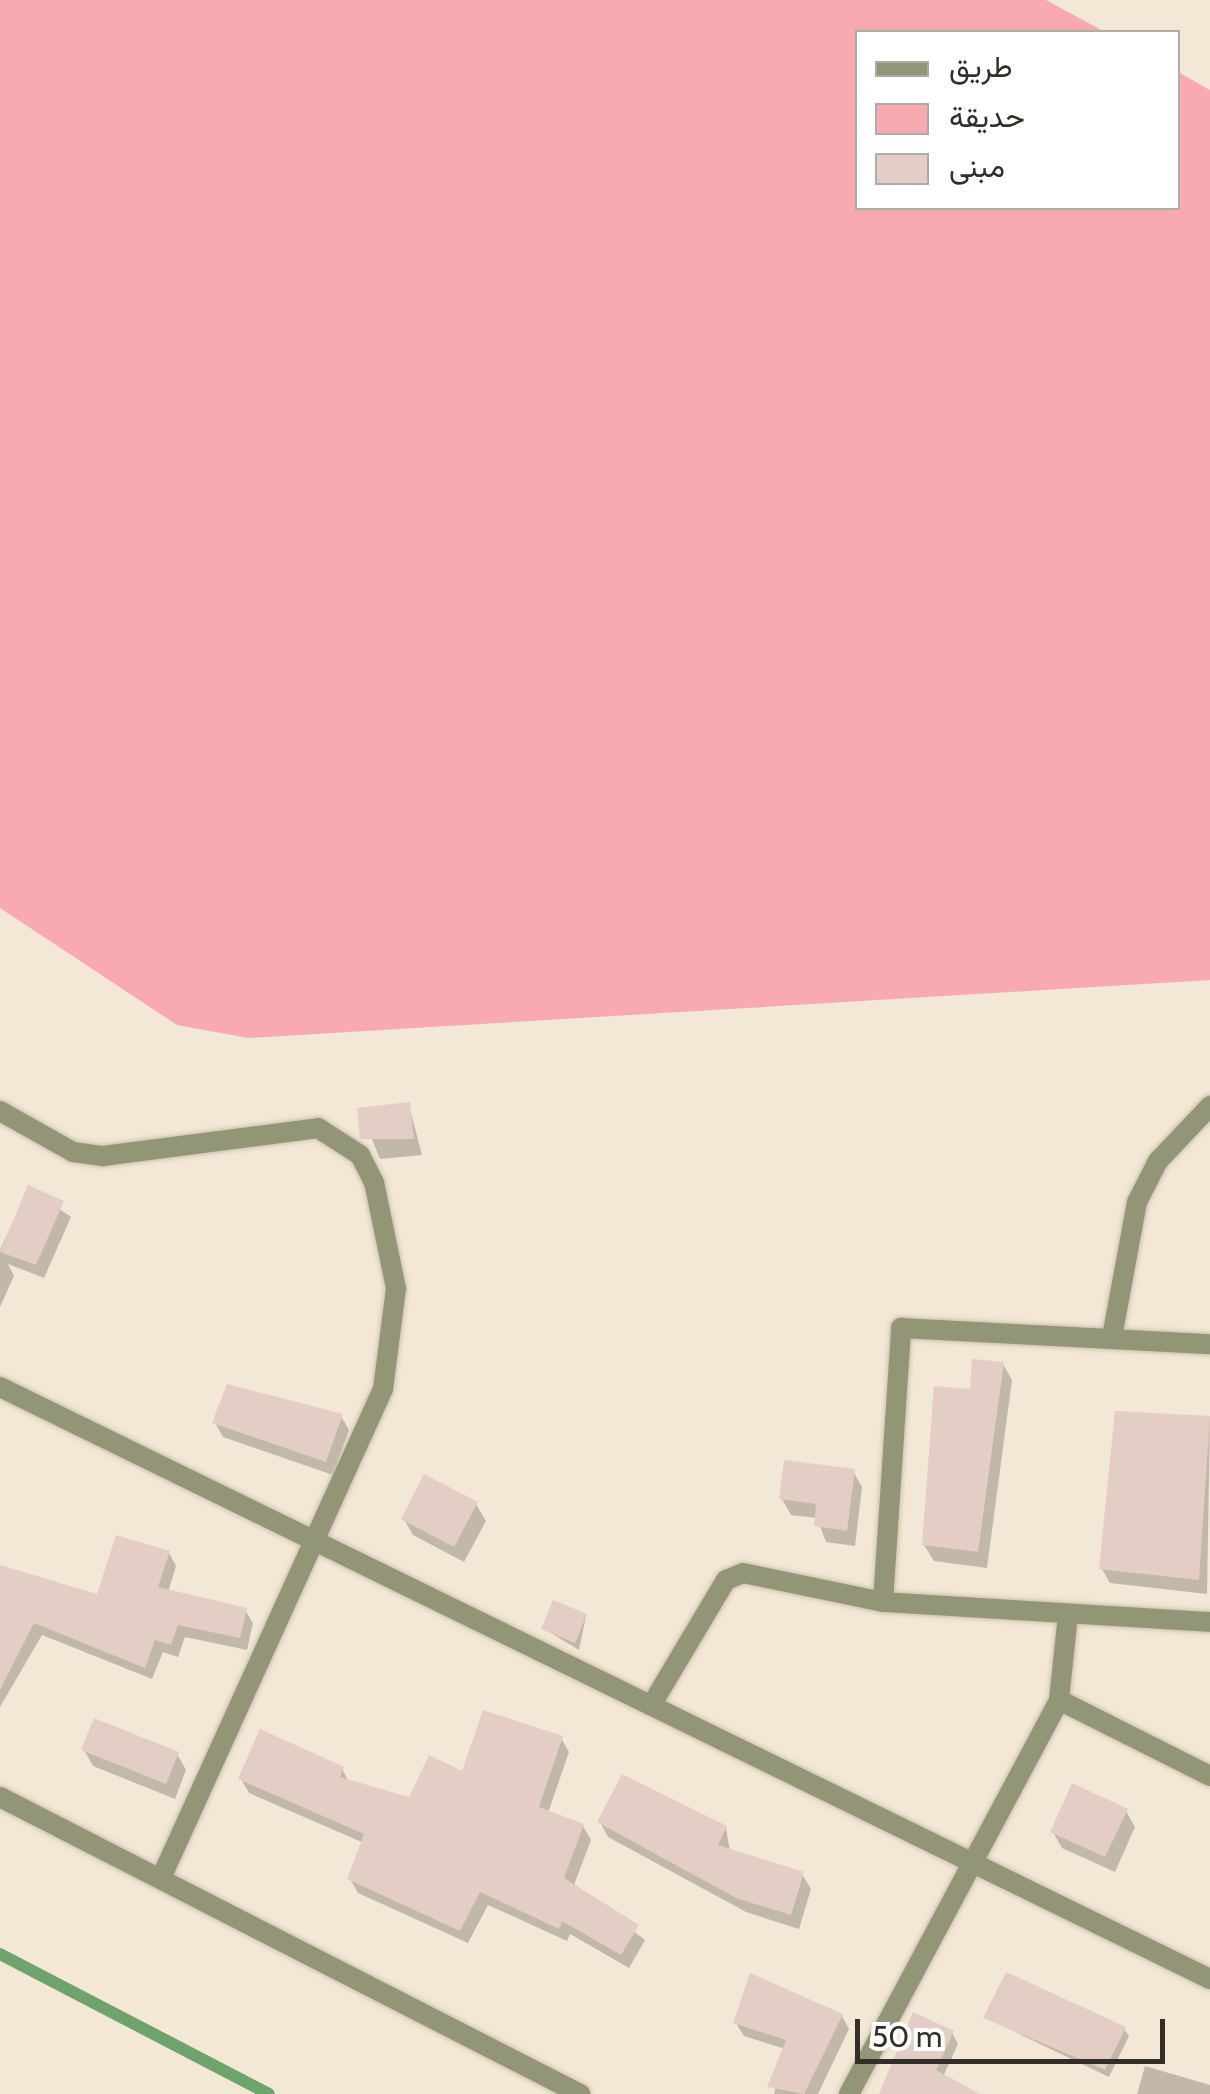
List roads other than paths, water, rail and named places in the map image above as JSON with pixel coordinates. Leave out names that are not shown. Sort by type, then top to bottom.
[{"type":"street","points":[[1112,1337],[1137,1202],[1158,1161],[1210,1106]]},
{"type":"street","points":[[0,1112],[72,1152],[153,1153],[224,1134],[318,1128],[360,1155],[396,1288],[393,1337],[383,1389],[318,1546],[162,1876]]},
{"type":"street","points":[[884,1602],[902,1328],[1210,1344]]},
{"type":"street","points":[[0,1387],[318,1546],[652,1704],[1210,1979]]},
{"type":"street","points":[[652,1704],[726,1580],[743,1573],[884,1602],[1210,1622]]},
{"type":"street","points":[[850,2094],[969,1860],[1059,1700],[1068,1614]]},
{"type":"street","points":[[1059,1700],[1210,1776]]},
{"type":"street","points":[[0,1797],[162,1876],[580,2094]]},
{"type":"waterway","points":[[0,1954],[269,2094]]}]
